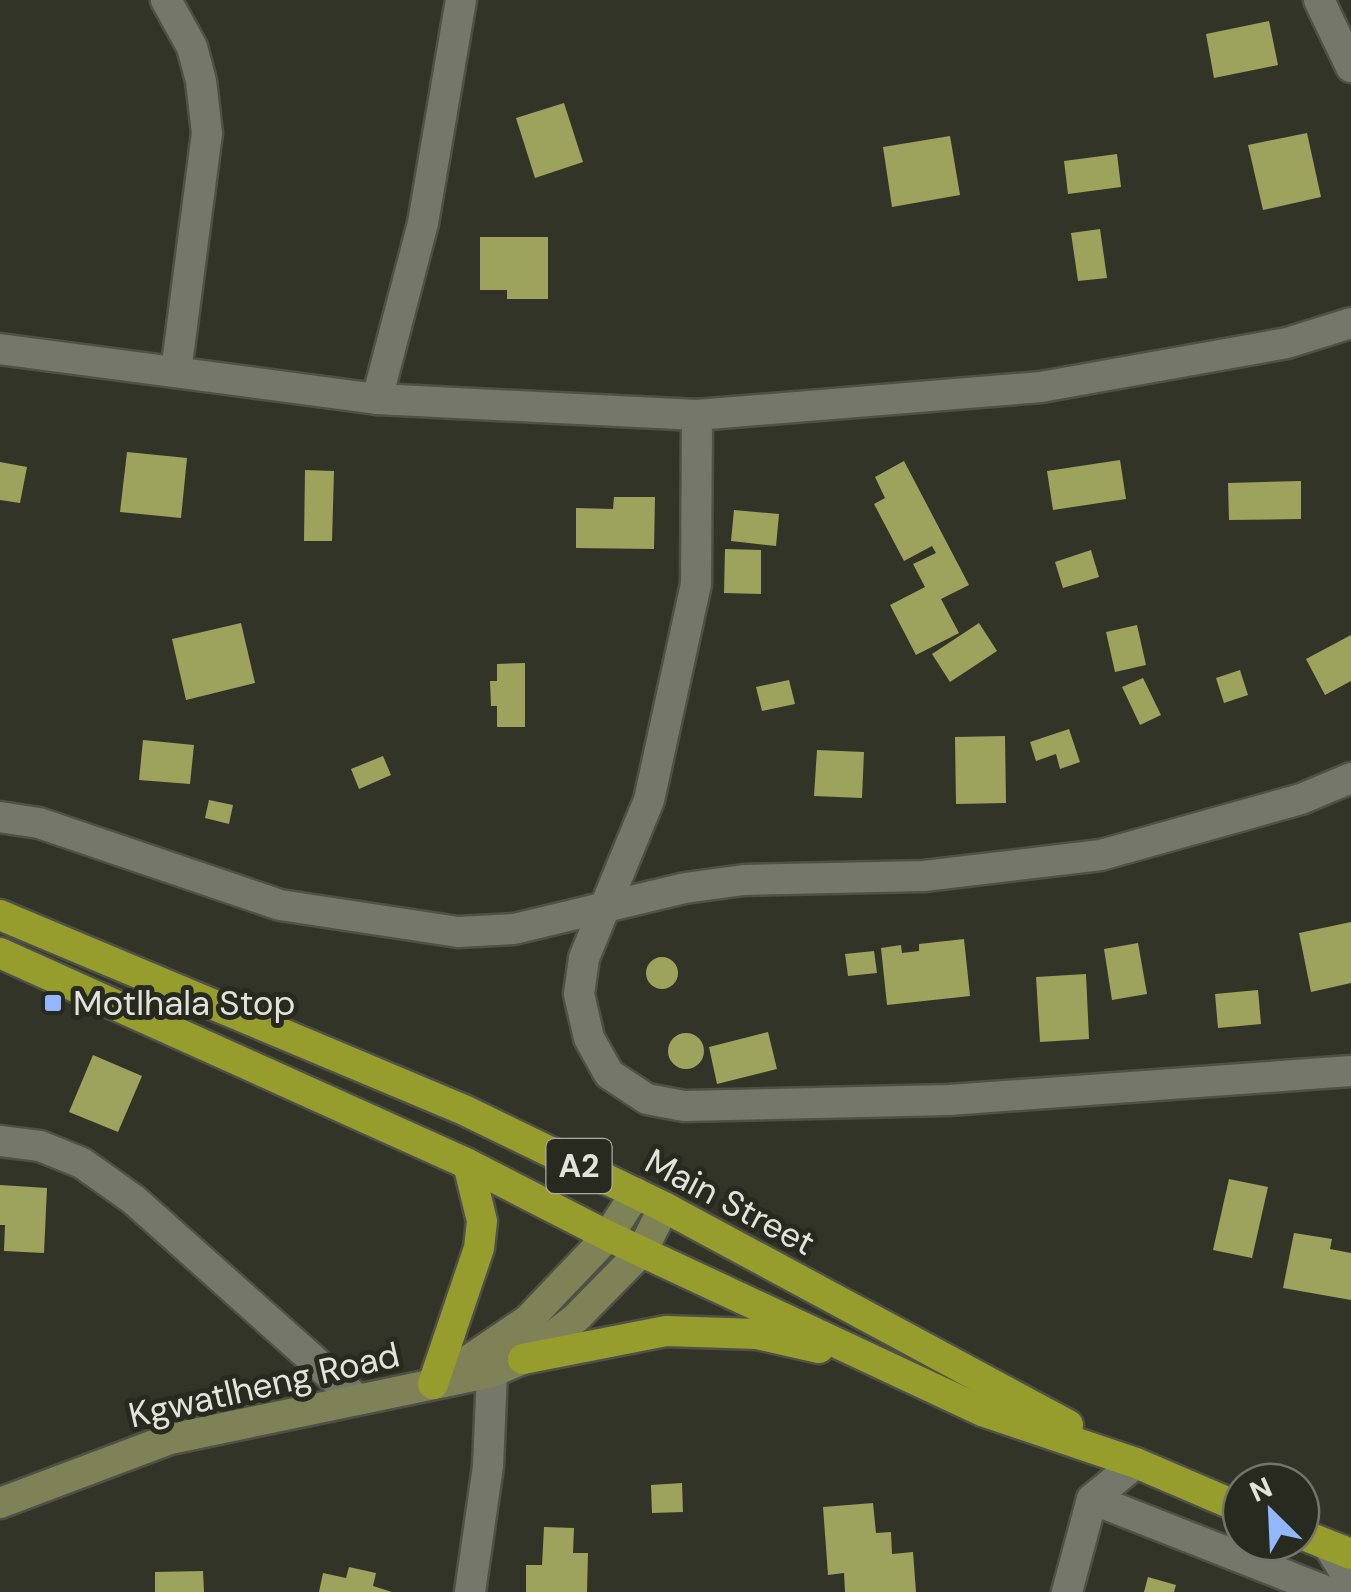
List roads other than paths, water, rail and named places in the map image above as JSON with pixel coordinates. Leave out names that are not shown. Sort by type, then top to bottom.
[{"type":"highway","name":"Main Street","points":[[0,915],[464,1110],[664,1206],[1136,1463]]},
{"type":"highway","name":"Main Street","points":[[0,953],[468,1164],[608,1236],[982,1411],[1136,1463],[1221,1499]]},
{"type":"highway","points":[[433,1384],[479,1248],[482,1221],[468,1164]]},
{"type":"highway","points":[[524,1360],[666,1332],[757,1334],[871,1358]]},
{"type":"street","points":[[166,0],[192,47],[202,81],[207,133],[176,372]]},
{"type":"street","points":[[377,399],[423,223],[461,0]]},
{"type":"street","points":[[1320,0],[1351,67]]},
{"type":"street","points":[[0,348],[377,399],[697,415],[1041,387],[1287,342],[1351,324]]},
{"type":"street","points":[[697,415],[696,584],[649,800],[584,958],[579,994],[589,1038],[609,1074],[647,1100],[684,1106],[948,1100],[1351,1071]]},
{"type":"street","points":[[0,816],[39,823],[280,905],[458,932],[514,929],[685,888],[744,880],[924,876],[1100,855],[1301,798],[1351,778]]},
{"type":"street","points":[[0,1142],[40,1146],[82,1163],[134,1200],[357,1399]]},
{"type":"street","name":"Kgwatlheng Road","points":[[433,1384],[528,1320],[608,1236],[636,1194]]},
{"type":"street","name":"Kgwatlheng Road","points":[[0,1502],[170,1439],[492,1372],[524,1360],[576,1318],[642,1251],[664,1206]]},
{"type":"street","points":[[470,1592],[488,1466],[492,1372]]},
{"type":"street","points":[[1067,1592],[1092,1499],[1136,1463]]},
{"type":"street","points":[[1092,1499],[1328,1592]]},
{"type":"street","points":[[1327,1544],[1351,1582]]},
{"type":"place","name":"Motlhala Stop","points":[[53,1003]]}]
